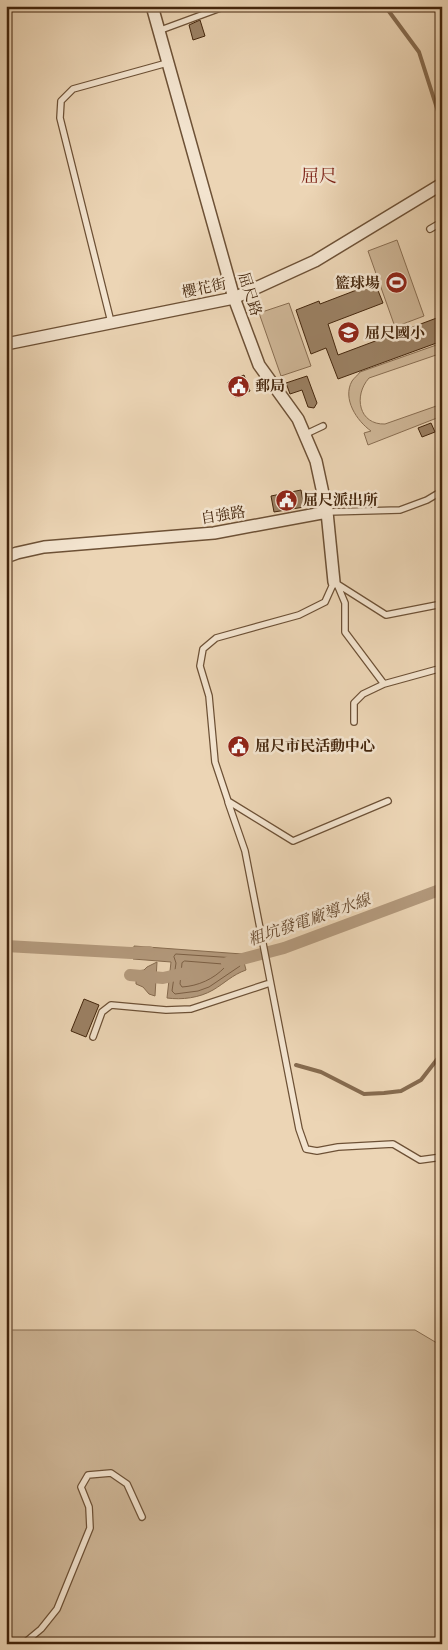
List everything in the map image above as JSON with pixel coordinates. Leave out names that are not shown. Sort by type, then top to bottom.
[{"type":"street","name":"屈尺路","points":[[152,6],[234,298],[259,365],[298,419],[316,461],[326,512],[335,583]]},
{"type":"street","name":"櫻花街","points":[[6,344],[234,298],[315,262],[442,184]]},
{"type":"street","name":"自強路","points":[[6,558],[17,553],[44,547],[214,533],[326,512]]},
{"type":"lane","points":[[158,31],[226,6]]},
{"type":"lane","points":[[111,322],[60,118],[61,100],[73,89],[167,63]]},
{"type":"lane","points":[[430,229],[442,222]]},
{"type":"lane","points":[[306,434],[323,426]]},
{"type":"lane","name":"自強路","points":[[326,512],[400,510],[427,500],[442,491]]},
{"type":"lane","points":[[335,583],[386,615],[442,604]]},
{"type":"lane","points":[[335,583],[344,603],[345,632],[384,684]]},
{"type":"lane","points":[[335,583],[325,602],[299,615],[216,638],[203,648],[200,666],[209,696],[215,762],[245,852],[299,1129],[306,1149],[317,1151],[338,1147],[393,1144],[420,1160],[442,1157]]},
{"type":"lane","points":[[354,722],[354,703],[363,694],[384,684],[442,668]]},
{"type":"lane","points":[[228,801],[293,841],[388,801]]},
{"type":"lane","points":[[93,1037],[102,1012],[111,1005],[166,1010],[191,1009],[270,983]]},
{"type":"lane","points":[[23,1644],[41,1629],[57,1609],[90,1528],[89,1507],[81,1487],[88,1474],[111,1473],[127,1484],[142,1517]]},
{"type":"shaded area","name":"籃球場","points":[[397,240],[424,316],[395,327],[368,251]]},
{"type":"shaded area","points":[[289,303],[311,366],[281,376],[259,313]]},
{"type":"shaded area","points":[[442,343],[442,353],[369,378],[364,385],[360,401],[364,415],[376,423],[385,424],[442,404],[442,416],[368,445],[364,433],[371,431],[356,416],[350,402],[349,388],[352,381],[360,372]]},
{"type":"shaded area","points":[[6,1330],[415,1330],[442,1346],[442,1644],[6,1644]]},
{"type":"water","points":[[134,946],[242,954],[246,970],[202,995],[179,999],[167,998],[171,962],[133,959]]},
{"type":"water","points":[[157,962],[155,996],[149,994],[143,987],[136,984],[136,971],[144,970]]},
{"type":"building","points":[[200,20],[205,36],[193,40],[189,25]]},
{"type":"building","points":[[375,283],[383,303],[328,324],[338,355],[442,316],[442,341],[338,379],[326,348],[311,354],[296,310],[319,301],[320,304]]},
{"type":"building","name":"郵局","points":[[244,375],[250,391],[235,397],[228,382]]},
{"type":"building","points":[[307,376],[317,403],[314,408],[308,407],[302,390],[290,394],[286,383]]},
{"type":"building","points":[[431,423],[435,432],[422,437],[418,428]]},
{"type":"building","name":"屈尺派出所","points":[[301,490],[304,507],[274,512],[271,496]]},
{"type":"building","points":[[84,999],[99,1005],[86,1037],[71,1031]]},
{"type":"waterway","points":[[385,6],[419,52],[442,124]]},
{"type":"waterway","name":"粗坑發電廠導水線","points":[[227,963],[284,948],[442,889]]},
{"type":"waterway","name":"粗坑發電廠導水線","points":[[6,946],[131,953],[149,952]]},
{"type":"waterway","points":[[130,975],[163,978],[185,973]]},
{"type":"waterway","points":[[296,1065],[321,1072],[364,1094],[384,1093],[401,1091],[421,1080],[442,1053]]},
{"type":"place","name":"籃球場","points":[[396,283]]},
{"type":"place","name":"屈尺國小","points":[[349,333]]},
{"type":"place","name":"郵局","points":[[239,386]]},
{"type":"place","name":"屈尺派出所","points":[[287,500]]},
{"type":"place","name":"屈尺市民活動中心","points":[[239,746]]},
{"type":"district","name":"屈尺","points":[[319,176]]}]
